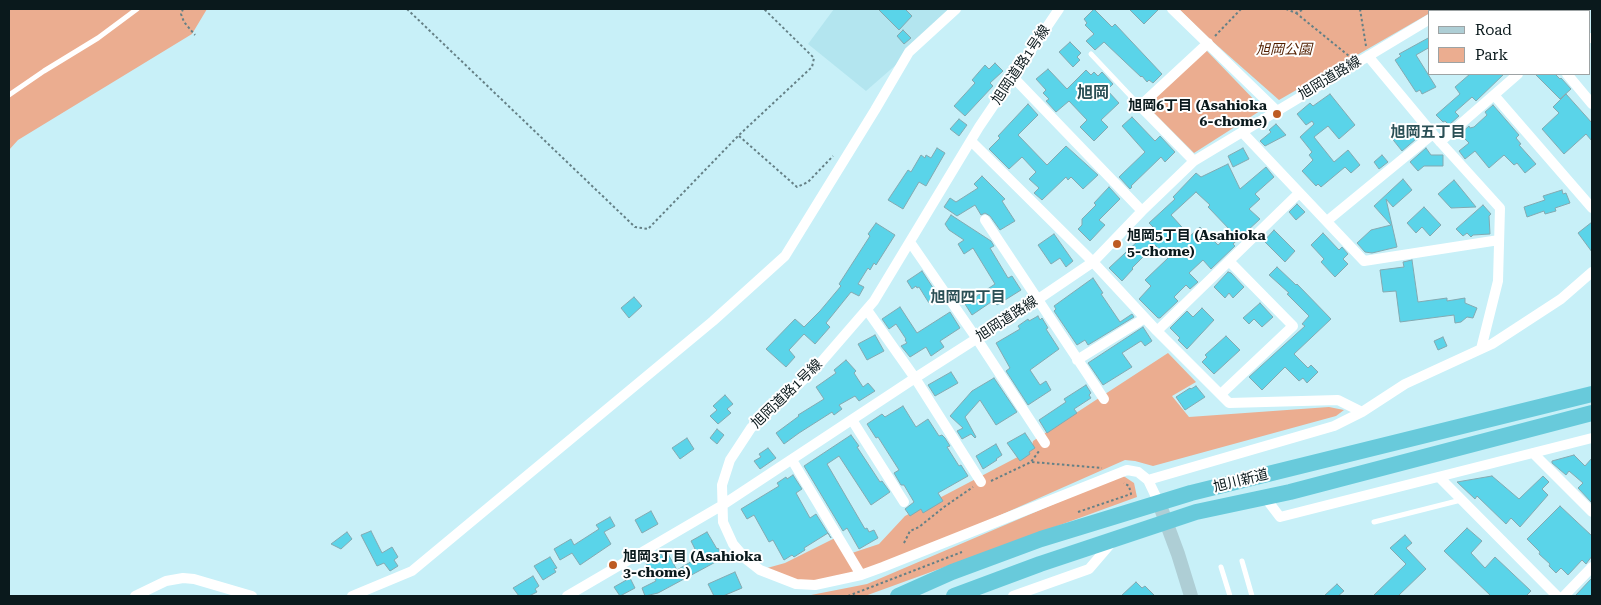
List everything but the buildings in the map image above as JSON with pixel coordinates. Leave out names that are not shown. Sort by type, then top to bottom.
[{"type":"highway","name":"旭川新道","points":[[898,596],[952,572],[1041,539],[1191,493],[1592,394]]},
{"type":"highway","name":"旭川新道","points":[[954,596],[1040,564],[1196,512],[1290,492],[1592,413]]},
{"type":"main road","points":[[1159,503],[1190,596]]},
{"type":"street","points":[[352,596],[412,571],[713,321],[785,256],[909,52],[956,9]]},
{"type":"street","name":"旭岡道路1号線","points":[[1059,9],[970,141],[874,301],[816,368],[751,428],[730,460],[722,485],[724,522],[733,544],[746,559],[760,570],[796,584],[815,585],[861,575],[1127,470]]},
{"type":"street","points":[[1172,9],[1276,110]]},
{"type":"street","name":"旭岡道路線","points":[[567,596],[722,506],[1037,300],[1093,262],[1142,211],[1194,162],[1276,110],[1428,20]]},
{"type":"street","points":[[1194,162],[1140,106],[1208,43]]},
{"type":"street","points":[[1368,56],[1433,134],[1500,208],[1498,281],[1481,349]]},
{"type":"street","points":[[1440,142],[1517,75]]},
{"type":"street","points":[[1568,75],[1592,104]]},
{"type":"street","points":[[1012,77],[1142,211]]},
{"type":"street","points":[[1494,94],[1592,208]]},
{"type":"street","points":[[1242,132],[1364,261],[1499,240]]},
{"type":"street","points":[[1327,221],[1433,134]]},
{"type":"street","points":[[970,141],[1093,262],[1157,331],[1229,403],[1338,400],[1362,412]]},
{"type":"street","points":[[1157,331],[1299,193]]},
{"type":"street","points":[[985,220],[1104,399]]},
{"type":"street","points":[[910,242],[977,339],[1045,443]]},
{"type":"street","points":[[1221,394],[1293,326],[1229,261]]},
{"type":"street","points":[[1148,480],[1334,426],[1362,412],[1405,384],[1492,344],[1560,299],[1592,272]]},
{"type":"street","points":[[867,310],[915,378],[981,482]]},
{"type":"street","points":[[1077,360],[1145,318]]},
{"type":"street","points":[[852,420],[904,502]]},
{"type":"street","points":[[1264,496],[1280,517],[1592,438]]},
{"type":"street","points":[[1533,453],[1592,512]]},
{"type":"street","points":[[792,460],[861,575]]},
{"type":"street","points":[[1127,470],[1138,472],[1148,480],[1159,503]]},
{"type":"street","points":[[1439,477],[1557,596]]},
{"type":"street","points":[[1013,596],[1089,569],[1113,540]]},
{"type":"street","points":[[1564,596],[1592,568]]},
{"type":"street","points":[[135,596],[166,581],[183,578],[194,579],[252,596]]},
{"type":"lane","points":[[9,95],[98,38],[137,9]]},
{"type":"lane","points":[[1091,54],[1140,106]]},
{"type":"lane","points":[[1374,522],[1462,500]]},
{"type":"lane","points":[[1242,561],[1252,596]]},
{"type":"lane","points":[[1221,567],[1230,596]]},
{"type":"path","points":[[183,9],[184,22],[195,35]]},
{"type":"path","points":[[407,9],[635,228],[648,229],[739,136],[812,67],[814,58],[764,9]]},
{"type":"path","points":[[1208,43],[1241,9]]},
{"type":"path","points":[[1286,9],[1296,13],[1357,63]]},
{"type":"path","points":[[1296,13],[1304,9]]},
{"type":"path","points":[[1360,9],[1368,56]]},
{"type":"path","points":[[739,136],[797,186],[808,182],[835,154]]},
{"type":"path","points":[[1031,462],[1127,470]]},
{"type":"path","points":[[904,543],[910,531]]},
{"type":"shaded area","points":[[834,9],[960,9],[866,91],[808,44]]},
{"type":"green space","points":[[9,9],[207,9],[192,34],[18,140],[9,150]]},
{"type":"green space","name":"旭岡公園","points":[[1179,9],[1437,9],[1428,10],[1428,14],[1279,100]]},
{"type":"green space","points":[[1206,50],[1263,109],[1194,153],[1147,106]]},
{"type":"green space","points":[[1168,353],[1196,382],[1172,396],[1189,417],[1329,407],[1344,410],[1336,416],[1153,466],[1125,460],[883,567],[815,585],[760,570],[785,563],[835,538],[846,555],[879,544],[905,516],[1031,450],[1033,441]]},
{"type":"green space","points":[[1122,475],[1134,483],[1137,497],[865,596],[806,596],[867,584]]},
{"type":"place","name":"旭岡6丁目 (Asahioka 6-chome)","points":[[1277,114]]},
{"type":"place","name":"旭岡5丁目 (Asahioka 5-chome)","points":[[1117,244]]},
{"type":"place","name":"旭岡3丁目 (Asahioka 3-chome)","points":[[613,565]]},
{"type":"district","name":"旭岡","points":[[1093,93]]},
{"type":"district","name":"旭岡五丁目","points":[[1428,133]]},
{"type":"district","name":"旭岡四丁目","points":[[968,298]]}]
